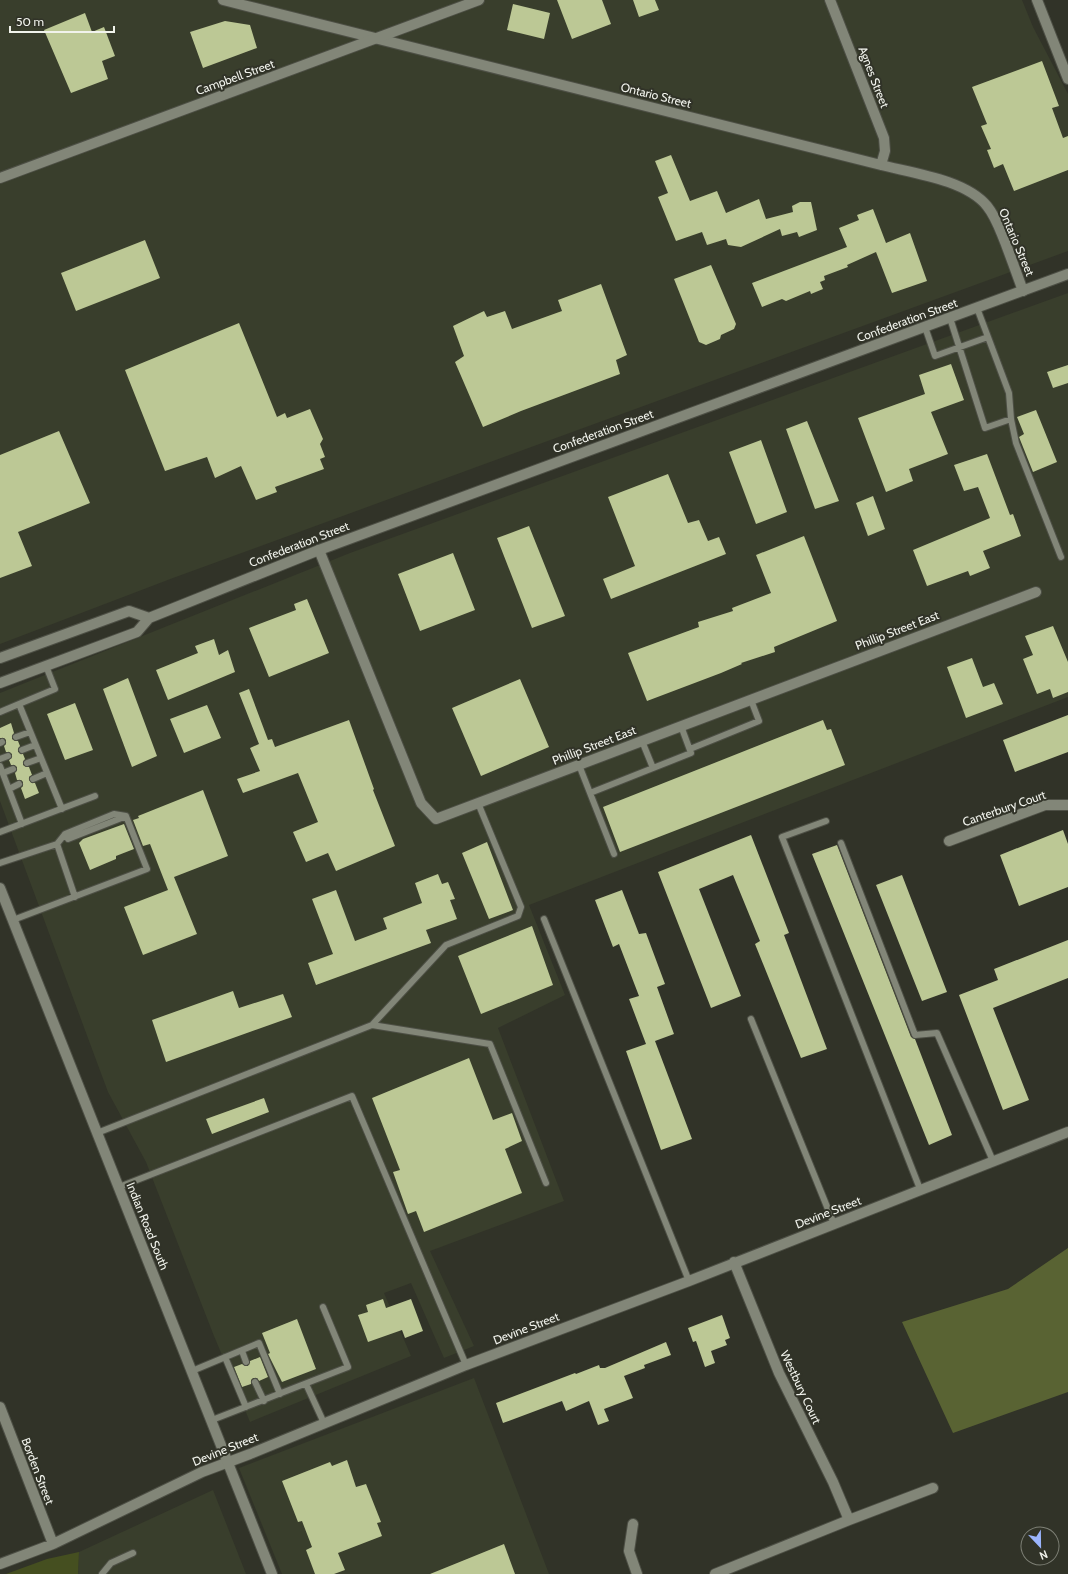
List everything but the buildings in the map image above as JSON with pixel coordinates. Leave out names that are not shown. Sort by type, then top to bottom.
[{"type":"street","name":"Ontario Street","points":[[223,0],[952,183],[970,191],[987,206],[996,220],[1024,291]]},
{"type":"street","name":"Campbell Street","points":[[0,178],[479,0]]},
{"type":"street","name":"Agnes Street","points":[[830,0],[884,138],[885,151],[881,165]]},
{"type":"street","points":[[1037,0],[1068,79]]},
{"type":"street","name":"Confederation Street","points":[[0,683],[137,632],[149,618],[319,550],[1068,274]]},
{"type":"street","name":"Phillip Street East","points":[[319,550],[421,803],[436,819],[1036,592]]},
{"type":"street","points":[[0,658],[129,611],[149,618]]},
{"type":"street","name":"Canterbury Court","points":[[949,841],[1045,805],[1068,805]]},
{"type":"street","name":"Indian Road South","points":[[0,888],[272,1574]]},
{"type":"street","name":"Devine Street","points":[[0,1564],[52,1544],[202,1472],[466,1365],[689,1281],[734,1262],[1068,1132]]},
{"type":"street","name":"Westbury Court","points":[[734,1262],[778,1373],[833,1482],[849,1520]]},
{"type":"street","name":"Borden Street","points":[[0,1407],[52,1544]]},
{"type":"street","points":[[715,1574],[933,1488]]},
{"type":"street","points":[[633,1524],[629,1551],[637,1574]]},
{"type":"lane","points":[[977,308],[1009,393],[1011,419],[1016,443],[1061,557]]},
{"type":"lane","points":[[950,318],[985,428],[1011,419]]},
{"type":"lane","points":[[925,327],[935,356],[988,337]]},
{"type":"lane","points":[[0,712],[55,689],[46,666]]},
{"type":"lane","points":[[690,749],[759,721],[751,700]]},
{"type":"lane","points":[[18,704],[62,809]]},
{"type":"lane","points":[[590,793],[691,753],[681,726]]},
{"type":"lane","points":[[16,737],[30,732]]},
{"type":"lane","points":[[642,741],[653,768]]},
{"type":"lane","points":[[22,750],[35,745]]},
{"type":"lane","points":[[0,759],[8,756]]},
{"type":"lane","points":[[27,763],[41,758]]},
{"type":"lane","points":[[579,765],[614,854]]},
{"type":"lane","points":[[0,766],[22,824]]},
{"type":"lane","points":[[3,773],[13,769]]},
{"type":"lane","points":[[33,778],[47,773]]},
{"type":"lane","points":[[9,788],[19,784]]},
{"type":"lane","points":[[0,832],[95,796]]},
{"type":"lane","points":[[97,1133],[372,1025],[446,945],[518,916],[521,907],[478,803]]},
{"type":"lane","points":[[0,863],[57,844],[65,834],[68,839],[126,816],[147,869],[13,920]]},
{"type":"lane","points":[[826,821],[782,837],[920,1189]]},
{"type":"lane","points":[[841,843],[915,1035],[937,1033],[993,1162]]},
{"type":"lane","points":[[57,844],[75,897]]},
{"type":"lane","points":[[544,919],[689,1281]]},
{"type":"lane","points":[[751,1019],[834,1224]]},
{"type":"lane","points":[[372,1025],[490,1044],[546,1183]]},
{"type":"lane","points":[[119,1187],[352,1096],[466,1365]]},
{"type":"lane","points":[[212,1420],[348,1367],[323,1307]]},
{"type":"lane","points":[[192,1371],[259,1343],[280,1394]]},
{"type":"lane","points":[[242,1351],[246,1362]]},
{"type":"lane","points":[[225,1357],[246,1407]]},
{"type":"lane","points":[[255,1382],[264,1401]]},
{"type":"lane","points":[[306,1384],[324,1423]]},
{"type":"lane","points":[[102,1574],[111,1563],[133,1553]]},
{"type":"shaded area","points":[[0,0],[1022,0],[1033,27],[1068,94],[1068,251],[173,578],[0,644]]},
{"type":"shaded area","points":[[1068,293],[1068,697],[529,905],[565,995],[498,1028],[564,1201],[430,1251],[474,1346],[444,1358],[411,1283],[384,1293],[411,1356],[250,1422],[214,1336],[146,1162],[108,1092],[0,801],[0,693],[350,553]]},
{"type":"shaded area","points":[[474,1378],[549,1574],[282,1574],[239,1468]]},
{"type":"shaded area","points":[[213,1490],[246,1574],[78,1574],[79,1552]]},
{"type":"green space","points":[[1068,1248],[1068,1392],[953,1433],[902,1322],[1008,1289]]},
{"type":"green space","points":[[79,1552],[78,1574],[6,1574],[47,1559]]}]
